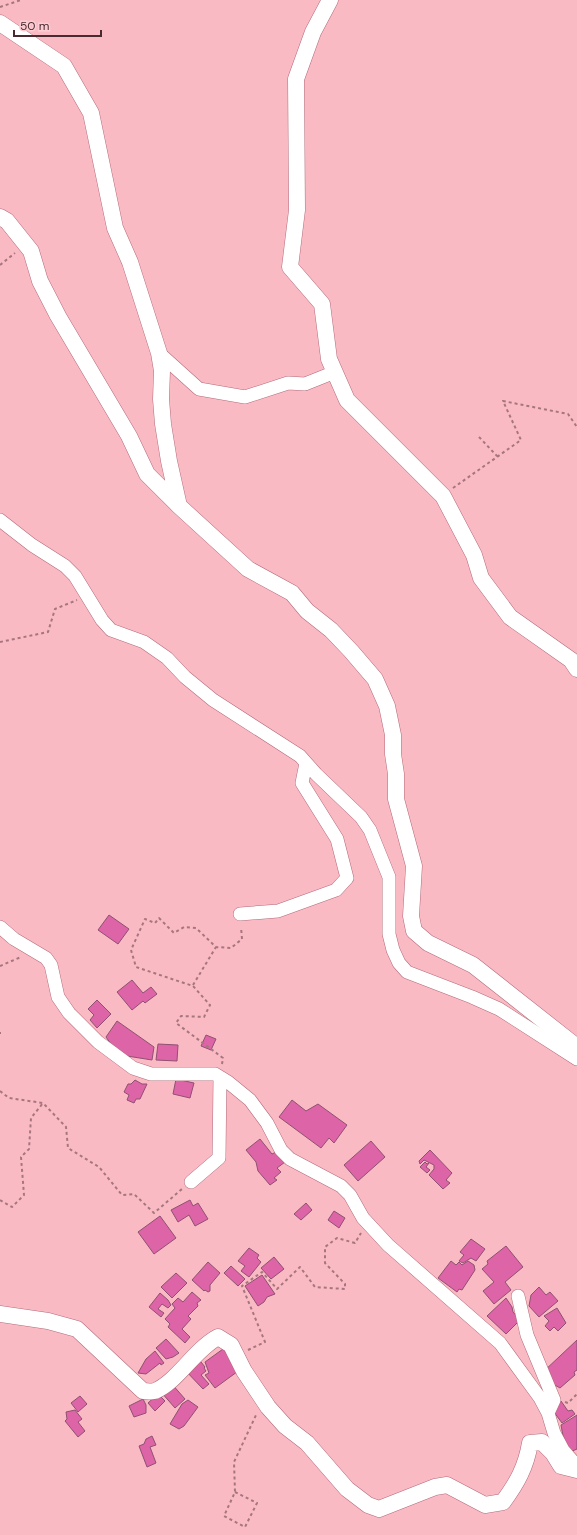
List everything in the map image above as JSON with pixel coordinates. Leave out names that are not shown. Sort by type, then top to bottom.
[{"type":"street","points":[[330,0],[313,32],[296,79],[297,210],[290,267],[322,304],[329,359],[347,400],[443,496],[474,555],[481,578],[510,617],[571,660],[577,669]]},
{"type":"street","points":[[0,23],[64,66],[91,113],[115,228],[130,262],[159,353],[162,371],[161,399],[163,424],[179,506]]},
{"type":"street","points":[[0,217],[7,221],[31,251],[40,280],[58,316],[129,436],[147,474],[179,506],[248,569],[292,592],[307,611],[331,630],[375,678],[387,706],[393,735],[396,799],[414,866],[411,916],[414,931],[428,943],[473,965],[577,1047]]},
{"type":"street","points":[[159,353],[199,389],[245,397],[288,383],[305,384],[335,372]]},
{"type":"street","points":[[0,520],[37,548],[65,566],[75,576],[102,620],[111,630],[144,642],[167,658],[185,677],[213,700],[261,732],[285,744],[300,756],[328,786],[361,817],[370,830],[389,877],[390,934],[393,950],[399,963],[407,972],[499,1009],[577,1059]]},
{"type":"street","points":[[240,914],[278,912],[336,890],[347,878],[337,839],[302,783],[306,763]]},
{"type":"street","points":[[0,927],[14,939],[42,955],[51,965],[58,997],[69,1013],[98,1042],[133,1068],[151,1074],[215,1074],[250,1100],[267,1123],[281,1150],[290,1160],[341,1186],[350,1195],[367,1223],[388,1245],[495,1338],[536,1393],[548,1412],[554,1433],[563,1450],[577,1466]]},
{"type":"street","points":[[191,1182],[220,1158],[220,1077]]},
{"type":"street","points":[[518,1296],[527,1335],[554,1400],[548,1412]]},
{"type":"street","points":[[0,1314],[48,1321],[77,1329],[143,1391],[155,1391],[172,1379],[207,1343],[218,1337],[231,1345],[236,1356],[264,1400],[285,1426],[307,1443],[347,1489],[368,1505],[379,1509],[435,1487],[447,1486],[485,1505],[502,1502],[514,1486],[527,1461],[530,1443],[542,1442],[553,1452],[561,1466],[577,1470]]},
{"type":"path","points":[[0,7],[21,0]]},
{"type":"path","points":[[0,264],[26,244]]},
{"type":"path","points":[[443,496],[521,440],[503,401],[568,414],[577,427]]},
{"type":"path","points":[[479,437],[497,456]]},
{"type":"path","points":[[0,642],[48,632],[55,609],[87,596]]},
{"type":"path","points":[[220,1077],[222,1058],[176,1023],[181,1016],[204,1017],[210,1005],[193,986],[136,967],[130,950],[145,919],[155,923],[159,918],[174,933],[184,927],[196,928],[216,947],[231,948],[242,939],[240,914]]},
{"type":"path","points":[[0,966],[20,959],[28,947]]},
{"type":"path","points":[[193,986],[216,947]]},
{"type":"path","points":[[0,1091],[8,1098],[43,1103],[66,1127],[68,1148],[99,1167],[122,1195],[134,1194],[154,1213],[191,1182]]},
{"type":"path","points":[[0,1200],[12,1207],[24,1196],[21,1157],[29,1150],[31,1118],[43,1103]]},
{"type":"path","points":[[236,1356],[265,1342],[242,1286],[262,1272],[277,1289],[300,1268],[315,1287],[345,1289],[345,1284],[325,1263],[325,1247],[337,1238],[355,1243],[367,1223]]},
{"type":"path","points":[[235,1492],[257,1503],[245,1526],[224,1516],[235,1492],[234,1462],[246,1434],[264,1400]]},
{"type":"building","points":[[109,915],[129,929],[118,944],[98,930]]},
{"type":"building","points":[[132,980],[143,993],[151,987],[157,994],[145,1003],[143,1001],[132,1010],[117,992]]},
{"type":"building","points":[[97,1000],[111,1014],[97,1028],[90,1020],[94,1015],[88,1009]]},
{"type":"building","points":[[117,1021],[154,1047],[152,1060],[127,1056],[113,1047],[106,1037]]},
{"type":"building","points":[[206,1035],[216,1039],[211,1050],[201,1046]]},
{"type":"building","points":[[158,1044],[178,1045],[177,1061],[156,1060]]},
{"type":"building","points":[[176,1079],[194,1083],[190,1098],[173,1094]]},
{"type":"building","points":[[135,1080],[142,1084],[147,1084],[140,1099],[136,1099],[134,1103],[127,1100],[129,1095],[124,1092],[128,1084],[131,1084]]},
{"type":"building","points":[[292,1100],[306,1111],[318,1104],[347,1125],[334,1143],[329,1138],[321,1148],[279,1117]]},
{"type":"building","points":[[260,1139],[272,1154],[276,1152],[285,1162],[277,1168],[281,1172],[274,1178],[277,1180],[270,1185],[258,1171],[256,1162],[246,1150]]},
{"type":"building","points":[[371,1141],[385,1157],[358,1181],[344,1165]]},
{"type":"building","points":[[430,1150],[452,1173],[446,1180],[450,1183],[443,1189],[429,1175],[434,1169],[434,1165],[424,1160],[420,1164],[419,1161]]},
{"type":"building","points":[[425,1162],[427,1164],[429,1163],[426,1167],[430,1170],[427,1173],[420,1167]]},
{"type":"building","points":[[190,1200],[193,1206],[198,1203],[208,1219],[195,1226],[189,1215],[178,1222],[171,1210]]},
{"type":"building","points":[[306,1203],[312,1210],[301,1220],[294,1214]]},
{"type":"building","points":[[334,1211],[345,1218],[339,1228],[328,1220]]},
{"type":"building","points":[[160,1216],[176,1238],[154,1254],[138,1232]]},
{"type":"building","points":[[471,1239],[485,1249],[476,1261],[471,1258],[463,1263],[459,1261],[464,1255],[460,1252]]},
{"type":"building","points":[[506,1246],[523,1267],[505,1282],[511,1290],[494,1304],[483,1291],[494,1282],[482,1269],[488,1264],[487,1261]]},
{"type":"building","points":[[249,1248],[259,1255],[257,1258],[261,1262],[249,1277],[241,1271],[245,1266],[238,1261]]},
{"type":"building","points":[[274,1257],[284,1269],[271,1279],[261,1268]]},
{"type":"building","points":[[451,1261],[456,1265],[459,1262],[462,1265],[468,1261],[474,1265],[475,1270],[462,1290],[459,1289],[457,1292],[438,1278]]},
{"type":"building","points":[[208,1262],[220,1273],[210,1285],[210,1291],[208,1292],[205,1290],[204,1291],[192,1280]]},
{"type":"building","points":[[231,1266],[245,1279],[238,1286],[224,1273]]},
{"type":"building","points":[[176,1273],[187,1283],[172,1298],[161,1287]]},
{"type":"building","points":[[262,1275],[275,1294],[267,1297],[264,1302],[258,1306],[245,1286]]},
{"type":"building","points":[[539,1287],[546,1295],[550,1292],[558,1301],[539,1317],[529,1306],[531,1295]]},
{"type":"building","points":[[192,1292],[201,1300],[197,1303],[198,1306],[188,1316],[191,1319],[182,1329],[190,1337],[185,1343],[168,1327],[170,1324],[165,1319],[175,1308],[172,1304],[178,1298],[183,1302]]},
{"type":"building","points":[[160,1293],[171,1305],[168,1308],[162,1304],[158,1309],[164,1313],[161,1317],[149,1307]]},
{"type":"building","points":[[506,1298],[512,1307],[513,1312],[520,1320],[506,1334],[487,1316]]},
{"type":"building","points":[[557,1308],[566,1323],[558,1331],[554,1327],[550,1331],[545,1326],[549,1321],[544,1316]]},
{"type":"building","points":[[166,1339],[179,1353],[166,1359],[156,1348]]},
{"type":"building","points":[[577,1340],[577,1370],[574,1372],[575,1375],[560,1388],[553,1384],[543,1372]]},
{"type":"building","points":[[223,1349],[241,1369],[215,1388],[205,1375],[209,1373],[205,1362]]},
{"type":"building","points":[[155,1351],[164,1363],[161,1365],[160,1363],[146,1374],[138,1373],[146,1359]]},
{"type":"building","points":[[197,1357],[205,1367],[204,1368],[206,1371],[201,1375],[209,1384],[203,1389],[184,1369]]},
{"type":"building","points":[[171,1383],[185,1399],[175,1408],[161,1392]]},
{"type":"building","points":[[158,1394],[165,1401],[155,1411],[148,1403]]},
{"type":"building","points":[[80,1396],[87,1404],[78,1412],[71,1403]]},
{"type":"building","points":[[143,1399],[146,1405],[146,1413],[134,1417],[129,1406]]},
{"type":"building","points":[[188,1400],[198,1407],[184,1426],[179,1429],[170,1424],[182,1404]]},
{"type":"building","points":[[561,1401],[568,1411],[572,1410],[575,1414],[562,1423],[551,1408]]},
{"type":"building","points":[[75,1410],[82,1419],[78,1422],[85,1431],[78,1437],[65,1421],[67,1419],[66,1412]]},
{"type":"building","points":[[577,1415],[577,1449],[570,1452],[563,1436],[561,1425]]},
{"type":"building","points":[[152,1436],[156,1445],[150,1447],[156,1463],[147,1467],[139,1446],[144,1444],[146,1439]]}]
